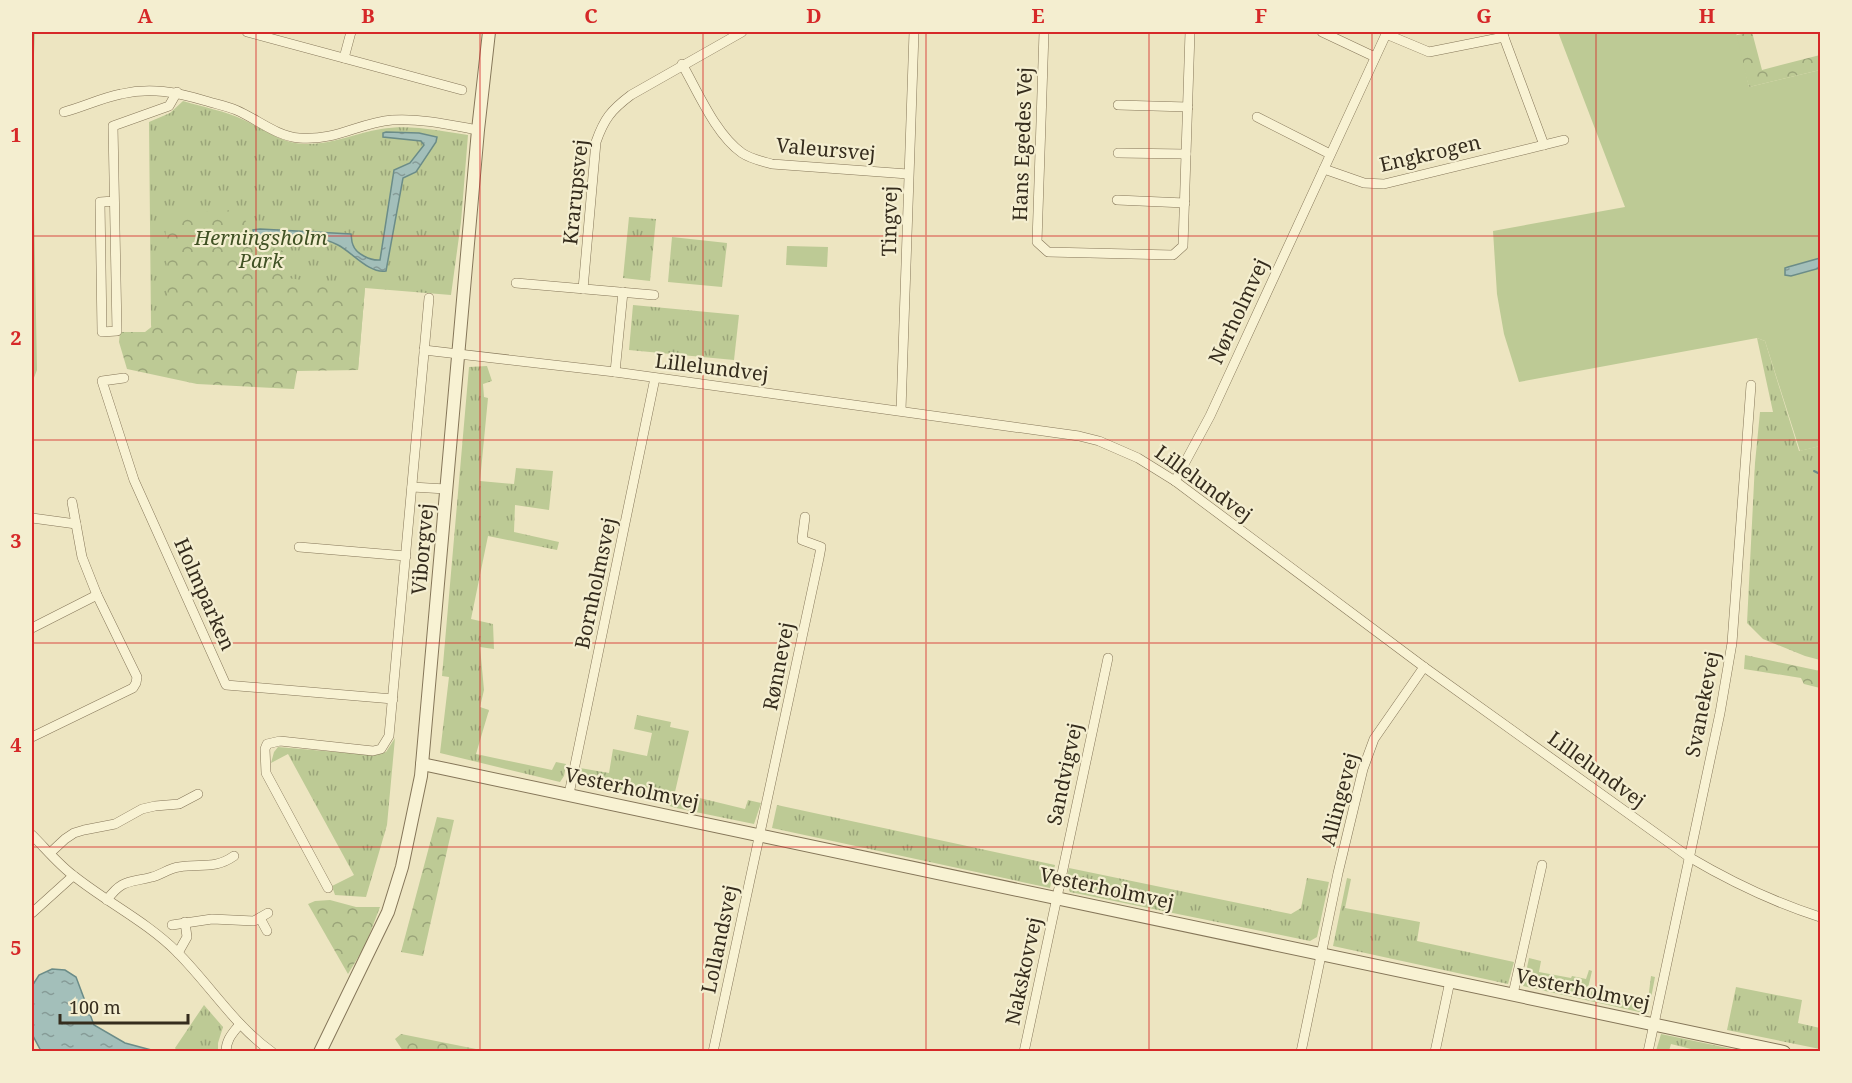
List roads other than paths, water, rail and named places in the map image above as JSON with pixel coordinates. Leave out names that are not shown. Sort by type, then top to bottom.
[{"type":"street","points":[[247,32],[462,90]]},
{"type":"street","points":[[344,58],[351,32]]},
{"type":"street","name":"Viborgvej","points":[[320,1052],[388,912],[404,858],[422,764],[478,130],[489,32]]},
{"type":"street","name":"Krarupsvej","points":[[583,289],[596,142],[603,123],[615,107],[631,95],[742,32]]},
{"type":"street","name":"Tingvej","points":[[901,411],[914,32]]},
{"type":"street","name":"Hans Egedes Vej","points":[[1044,32],[1037,242],[1048,252],[1173,255],[1184,246],[1185,203]]},
{"type":"street","points":[[1117,200],[1185,203],[1190,32]]},
{"type":"street","points":[[1322,32],[1376,57]]},
{"type":"street","points":[[1386,33],[1429,52],[1503,34],[1544,145]]},
{"type":"street","name":"Nørholmvej","points":[[1175,481],[1210,416],[1386,33]]},
{"type":"street","name":"Valeursvej","points":[[682,64],[721,132],[743,154],[772,164],[908,174]]},
{"type":"street","points":[[64,112],[117,94],[139,90],[177,92],[235,109],[276,131],[295,138],[315,139],[334,136],[374,123],[392,120],[409,120],[478,130]]},
{"type":"street","points":[[114,201],[100,202],[102,332],[117,331],[113,126],[169,106],[177,92]]},
{"type":"street","points":[[1118,105],[1188,107]]},
{"type":"street","points":[[1257,117],[1330,154]]},
{"type":"street","name":"Engkrogen","points":[[1324,169],[1364,183],[1384,184],[1564,140]]},
{"type":"street","points":[[1118,153],[1186,154]]},
{"type":"street","points":[[516,283],[654,295]]},
{"type":"street","points":[[615,372],[623,292]]},
{"type":"street","points":[[328,888],[266,773],[265,749],[267,744],[280,741],[374,751],[381,749],[389,736],[429,298]]},
{"type":"street","points":[[424,350],[458,354]]},
{"type":"street","name":"Lillelundvej","points":[[458,354],[615,372],[1079,436],[1099,441],[1138,458],[1175,481],[1424,667],[1689,857],[1733,883],[1778,903],[1821,918]]},
{"type":"street","name":"Holmparken","points":[[124,378],[102,381],[134,480],[226,685],[393,699]]},
{"type":"street","name":"Bornholmsvej","points":[[569,794],[655,378]]},
{"type":"street","name":"Svanekevej","points":[[1648,1052],[1720,713],[1732,643],[1751,385]]},
{"type":"street","points":[[412,487],[446,489]]},
{"type":"street","points":[[32,737],[133,688],[136,683],[137,677],[97,595],[82,557],[72,502]]},
{"type":"street","name":"Rønnevej","points":[[760,835],[821,547],[802,540],[805,517]]},
{"type":"street","points":[[32,518],[76,524]]},
{"type":"street","points":[[299,547],[406,556]]},
{"type":"street","points":[[32,628],[97,595]]},
{"type":"street","points":[[32,618],[41,623]]},
{"type":"street","name":"Sandvigvej","points":[[1057,898],[1108,658]]},
{"type":"street","name":"Allingevej","points":[[1301,1052],[1362,769],[1374,739],[1424,667]]},
{"type":"street","name":"Vesterholmvej","points":[[422,764],[1784,1052]]},
{"type":"street","points":[[50,853],[65,839],[84,830],[115,824],[142,809],[179,804],[198,794]]},
{"type":"street","points":[[186,800],[192,810]]},
{"type":"street","points":[[32,835],[73,876],[157,934],[178,953],[240,1024],[272,1052]]},
{"type":"street","name":"Lollandsvej","points":[[713,1052],[760,835]]},
{"type":"street","points":[[107,900],[116,887],[134,880],[153,877],[179,867],[218,865],[234,856]]},
{"type":"street","points":[[225,862],[230,872]]},
{"type":"street","points":[[1513,994],[1542,865]]},
{"type":"street","points":[[32,913],[73,876]]},
{"type":"street","name":"Nakskovvej","points":[[1024,1052],[1057,898]]},
{"type":"street","points":[[172,925],[212,919],[254,921],[264,916],[267,931]]},
{"type":"street","points":[[178,953],[187,937],[185,922]]},
{"type":"street","points":[[1435,1052],[1450,981]]},
{"type":"street","points":[[226,1052],[230,1036],[240,1024]]},
{"type":"water","points":[[383,133],[419,133],[437,137],[416,172],[403,178],[386,271],[367,266],[343,248],[329,241],[297,237],[254,237],[253,230],[260,229],[351,234],[352,244],[360,254],[380,260],[394,170],[410,163],[424,145],[421,141],[383,137]]},
{"type":"water","points":[[1820,258],[1820,268],[1791,276],[1785,275],[1785,268]]},
{"type":"water","points":[[52,969],[65,970],[76,977],[94,1025],[125,1043],[155,1051],[41,1051],[32,1034],[32,986],[39,975]]},
{"type":"waterway","points":[[1814,471],[1820,474]]},
{"type":"park label","name":"Herningsholm Park","points":[[261,248]]}]
